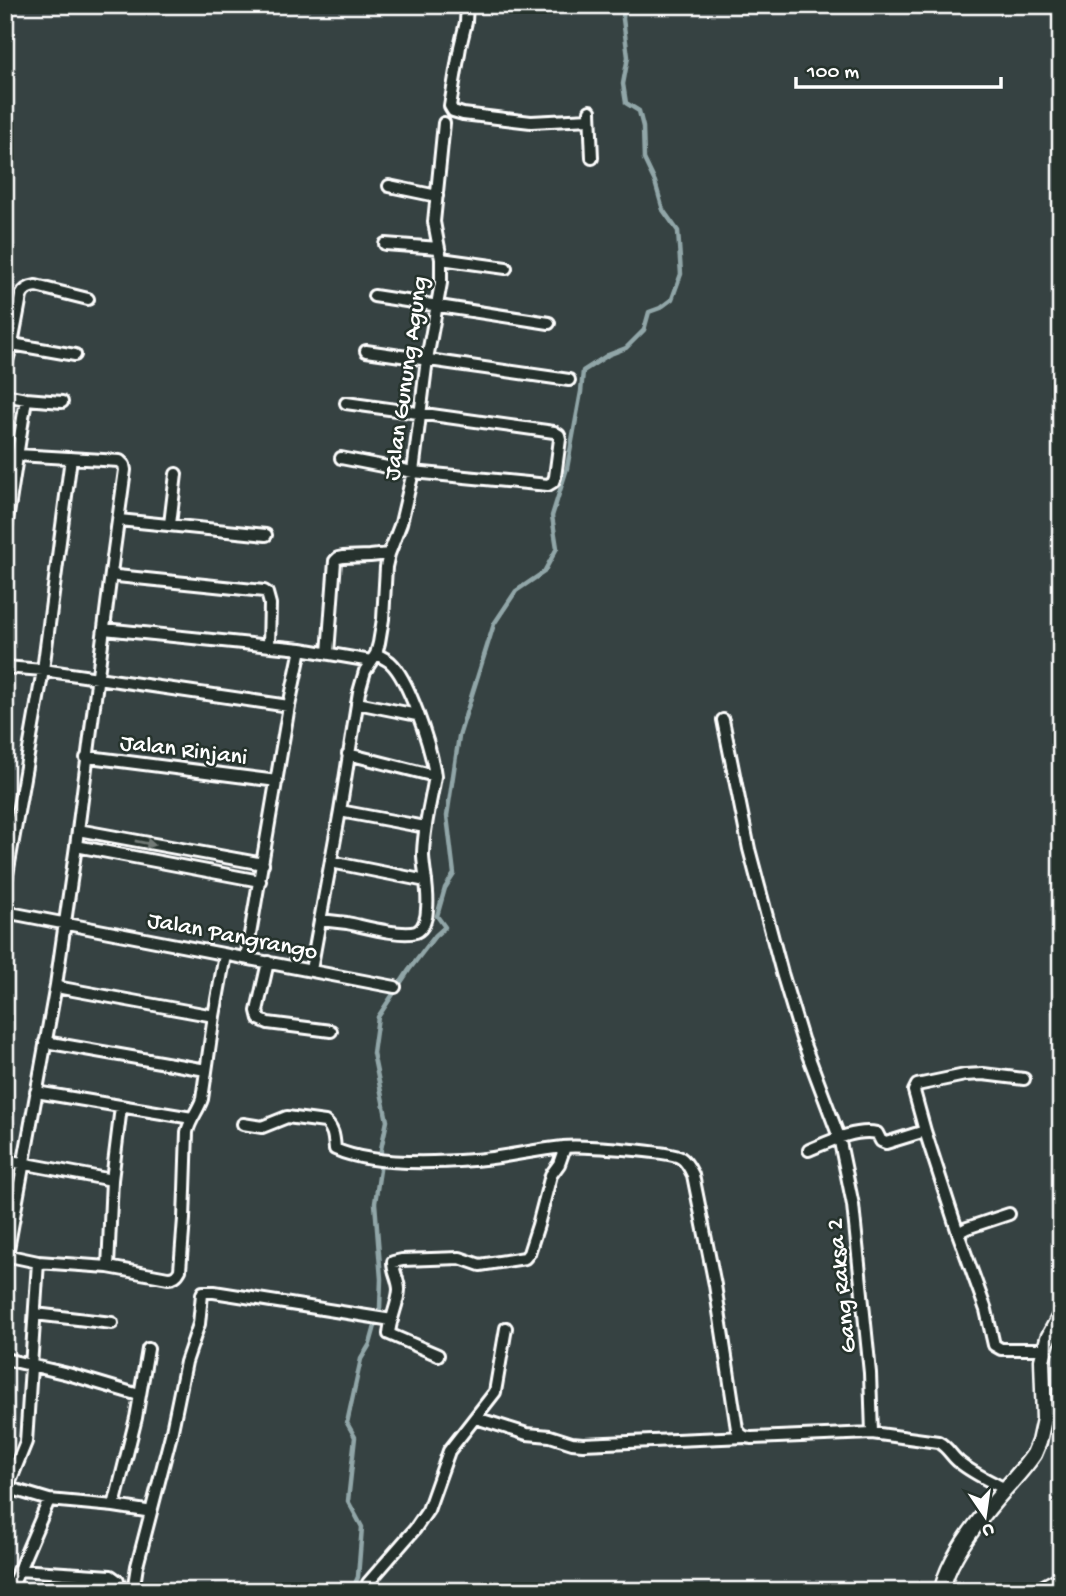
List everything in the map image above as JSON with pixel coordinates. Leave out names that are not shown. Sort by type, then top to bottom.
[{"type":"highway","points":[[1043,1591],[1061,1581]]},
{"type":"street","points":[[467,5],[450,106],[453,111],[531,122],[590,115],[592,158]]},
{"type":"street","name":"Jalan Gunung Agung","points":[[311,970],[357,703],[363,677],[382,634],[389,554],[401,523],[412,472],[427,359],[441,283],[440,254],[434,222],[444,123]]},
{"type":"street","points":[[389,186],[437,196]]},
{"type":"street","points":[[385,244],[506,268]]},
{"type":"street","points":[[5,367],[21,296],[25,289],[36,286],[88,299]]},
{"type":"street","points":[[374,296],[549,323]]},
{"type":"street","points":[[12,344],[75,355]]},
{"type":"street","points":[[366,351],[569,380]]},
{"type":"street","points":[[5,395],[62,402]]},
{"type":"street","points":[[5,534],[26,399]]},
{"type":"street","points":[[341,458],[412,472],[548,485],[555,477],[560,439],[554,432],[346,403]]},
{"type":"street","points":[[17,455],[120,461],[125,470],[56,985],[6,1255],[38,1262],[108,1267],[168,1278],[178,1275],[184,1219],[187,1137],[192,1118],[200,1105],[225,955]]},
{"type":"street","points":[[5,886],[43,670],[71,458]]},
{"type":"street","points":[[170,524],[176,474]]},
{"type":"street","points":[[118,520],[266,535]]},
{"type":"street","points":[[328,653],[335,561],[343,557],[389,554]]},
{"type":"street","points":[[111,573],[117,576],[264,591],[269,596],[269,646]]},
{"type":"street","points":[[104,629],[373,657],[390,662],[401,676],[417,715],[435,776],[425,827],[423,855],[428,907],[426,917],[421,929],[415,933],[389,932],[320,920]]},
{"type":"street","points":[[246,958],[301,649]]},
{"type":"street","points":[[5,667],[43,670],[289,706]]},
{"type":"street","points":[[357,703],[417,715]]},
{"type":"street","name":"Gang Raksa 2","points":[[723,720],[749,849],[782,973],[802,1039],[839,1137],[853,1205],[870,1373],[872,1433]]},
{"type":"street","points":[[348,754],[435,776]]},
{"type":"street","name":"Jalan Rinjani","points":[[86,758],[276,781]]},
{"type":"street","points":[[340,811],[425,827]]},
{"type":"street","points":[[78,830],[263,864]]},
{"type":"street","points":[[76,846],[260,881]]},
{"type":"street","points":[[174,866],[176,849]]},
{"type":"street","points":[[331,862],[426,881]]},
{"type":"street","name":"Jalan Pangrango","points":[[5,912],[395,987]]},
{"type":"street","points":[[268,962],[257,1011],[259,1019],[268,1023],[331,1031]]},
{"type":"street","points":[[56,985],[214,1016]]},
{"type":"street","points":[[45,1042],[206,1070]]},
{"type":"street","points":[[1024,1079],[973,1074],[917,1085],[914,1091],[958,1233],[986,1310],[994,1346],[1001,1349],[1045,1349]]},
{"type":"street","points":[[36,1092],[192,1118]]},
{"type":"street","points":[[108,1267],[112,1180],[121,1107]]},
{"type":"street","points":[[243,1124],[262,1127],[287,1117],[325,1122],[333,1133],[335,1149],[366,1158],[401,1161],[475,1160],[565,1147],[643,1151],[680,1158],[694,1175],[715,1285],[737,1429],[745,1437]]},
{"type":"street","points":[[809,1150],[839,1137],[873,1131],[886,1143],[925,1131]]},
{"type":"street","points":[[439,1355],[390,1335],[399,1291],[393,1265],[395,1261],[460,1258],[480,1265],[525,1258],[538,1225],[551,1175],[559,1164],[565,1147]]},
{"type":"street","points":[[5,1160],[112,1180]]},
{"type":"street","points":[[958,1233],[1009,1214]]},
{"type":"street","points":[[38,1262],[26,1442],[7,1491],[49,1500],[146,1511]]},
{"type":"street","points":[[133,1591],[186,1362],[199,1324],[203,1292],[392,1320]]},
{"type":"street","points":[[35,1314],[111,1323]]},
{"type":"street","points":[[942,1591],[949,1567],[959,1551],[1005,1489],[1030,1461],[1039,1442],[1044,1419],[1042,1360],[1061,1314]]},
{"type":"street","points":[[368,1583],[428,1510],[449,1451],[495,1392],[506,1328]]},
{"type":"street","points":[[114,1506],[134,1427],[148,1349]]},
{"type":"street","points":[[5,1359],[139,1395]]},
{"type":"street","points":[[476,1418],[527,1434],[583,1444],[872,1433],[938,1442],[962,1465],[1005,1489]]},
{"type":"street","points":[[10,1591],[49,1500]]},
{"type":"street","points":[[18,1570],[111,1576],[118,1581],[119,1591]]},
{"type":"waterway","points":[[352,1591],[358,1577],[362,1527],[348,1501],[355,1437],[347,1423],[361,1359],[370,1344],[380,1308],[381,1279],[375,1203],[387,1121],[373,1053],[378,1017],[409,970],[445,927],[437,916],[445,888],[454,874],[447,816],[459,736],[494,624],[516,591],[544,572],[557,548],[552,516],[567,468],[583,371],[608,355],[626,348],[644,330],[649,312],[672,299],[681,274],[678,231],[663,210],[655,182],[644,159],[643,127],[639,111],[626,103],[623,84],[628,57],[624,5]]}]
